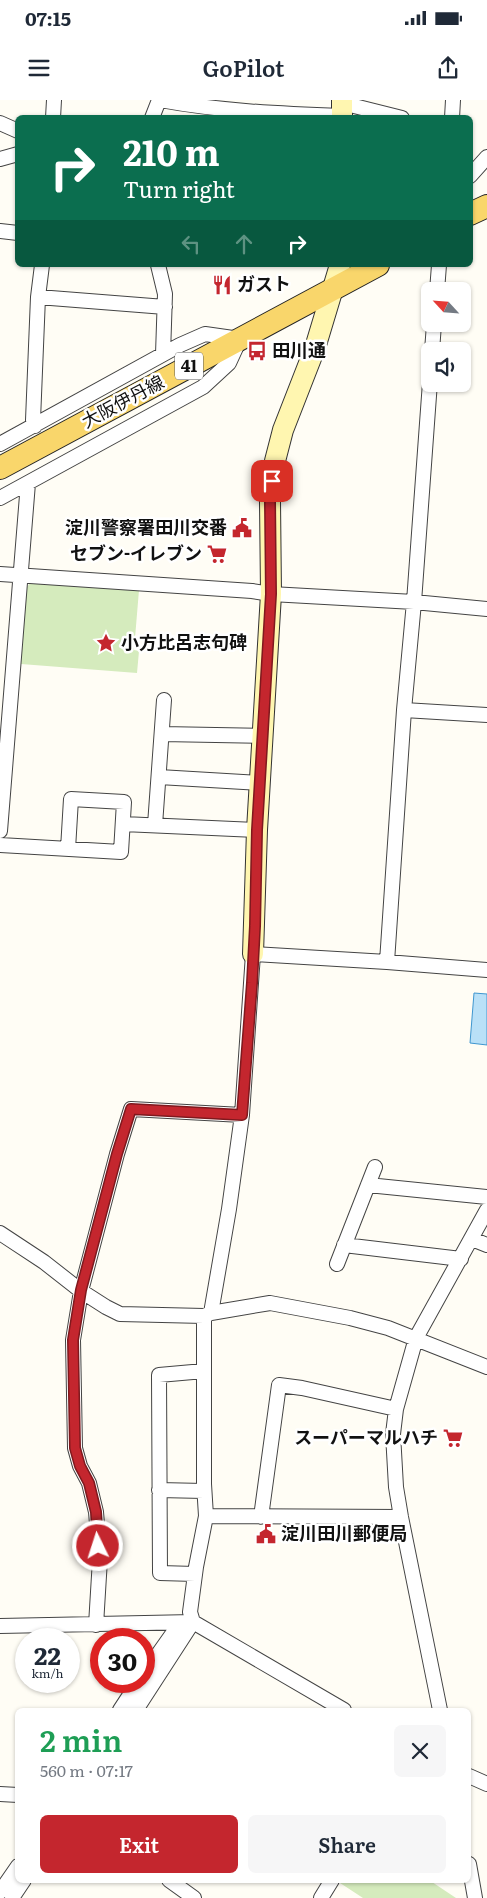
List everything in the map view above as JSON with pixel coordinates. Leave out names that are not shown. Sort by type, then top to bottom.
[{"type":"main road","name":"大阪伊丹線","points":[[0,468],[374,267]]},
{"type":"street","points":[[53,115],[54,100]]},
{"type":"street","points":[[153,115],[159,100],[192,106],[269,113],[342,109],[382,115]]},
{"type":"street","points":[[452,115],[453,100]]},
{"type":"street","points":[[0,124],[15,130]]},
{"type":"street","points":[[0,159],[15,155]]},
{"type":"street","points":[[473,173],[487,157]]},
{"type":"street","points":[[0,231],[15,233]]},
{"type":"street","points":[[35,426],[33,420],[38,297],[42,267]]},
{"type":"street","points":[[158,267],[166,307],[163,354]]},
{"type":"street","points":[[137,1708],[187,1623],[206,1516],[204,1491],[204,1371],[207,1315],[229,1209],[242,1115],[253,954],[257,830],[271,594],[270,501],[274,461],[283,430],[315,348],[322,319],[339,267]]},
{"type":"street","points":[[438,282],[439,267]]},
{"type":"street","points":[[38,297],[166,307]]},
{"type":"street","points":[[0,444],[163,354],[205,334],[240,339],[229,363],[203,387],[0,498]]},
{"type":"street","points":[[387,962],[404,710],[429,392]]},
{"type":"street","points":[[0,831],[19,575],[28,483]]},
{"type":"street","points":[[0,574],[243,590],[271,594],[414,602],[487,609]]},
{"type":"street","points":[[155,825],[164,700]]},
{"type":"street","points":[[404,710],[487,715]]},
{"type":"street","points":[[162,734],[263,736]]},
{"type":"street","points":[[159,777],[260,783]]},
{"type":"street","points":[[0,844],[68,849],[121,852],[124,802],[71,799],[68,849]]},
{"type":"street","points":[[123,824],[257,830]]},
{"type":"street","points":[[253,954],[487,970]]},
{"type":"street","points":[[96,1625],[100,1559],[96,1512],[89,1483],[80,1466],[75,1441],[73,1340],[81,1290],[117,1154],[131,1109],[242,1115]]},
{"type":"street","points":[[337,1264],[375,1167]]},
{"type":"street","points":[[368,1185],[487,1198]]},
{"type":"street","points":[[440,1708],[401,1517],[396,1487],[393,1434],[396,1409],[416,1338],[487,1210]]},
{"type":"street","points":[[0,1233],[106,1307],[120,1314],[207,1315],[270,1303],[350,1318],[388,1328],[487,1367]]},
{"type":"street","points":[[472,1239],[487,1245]]},
{"type":"street","points":[[344,1245],[461,1259]]},
{"type":"street","points":[[195,1574],[160,1573],[159,1375],[204,1371]]},
{"type":"street","points":[[261,1517],[279,1385],[302,1388],[396,1409]]},
{"type":"street","points":[[159,1490],[204,1491]]},
{"type":"street","points":[[206,1516],[401,1517]]},
{"type":"street","points":[[155,1661],[187,1623]]},
{"type":"street","points":[[0,1626],[187,1623],[340,1708]]},
{"type":"street","points":[[121,1708],[131,1693]]},
{"type":"street","points":[[471,1777],[487,1784]]},
{"type":"street","points":[[0,1794],[15,1795]]},
{"type":"street","points":[[0,1892],[15,1870]]},
{"type":"street","points":[[471,1881],[475,1898]]},
{"type":"street","points":[[12,1898],[22,1883]]},
{"type":"street","points":[[173,1883],[194,1898]]},
{"type":"street","points":[[321,1898],[330,1883]]},
{"type":"green space","points":[[31,582],[139,590],[134,650],[139,651],[137,673],[21,664],[26,588]]},
{"type":"green space","points":[[340,1883],[434,1883],[456,1898],[363,1898]]},
{"type":"water","points":[[474,993],[487,994],[487,1045],[470,1043]]},
{"type":"place","name":"ガスト","points":[[222,285]]},
{"type":"place","name":"田川通","points":[[257,351]]},
{"type":"place","name":"淀川警察署田川交番","points":[[242,528]]},
{"type":"place","name":"セブン-イレブン","points":[[217,554]]},
{"type":"place","name":"小方比呂志句碑","points":[[106,643]]},
{"type":"place","name":"スーパーマルハチ","points":[[453,1438]]},
{"type":"place","name":"淀川田川郵便局","points":[[266,1534]]},
{"type":"route","points":[[98,1546],[96,1512],[89,1483],[80,1466],[75,1448],[73,1340],[81,1290],[117,1154],[131,1109],[242,1115],[252,983],[257,830],[271,594],[270,501],[272,481]]}]
